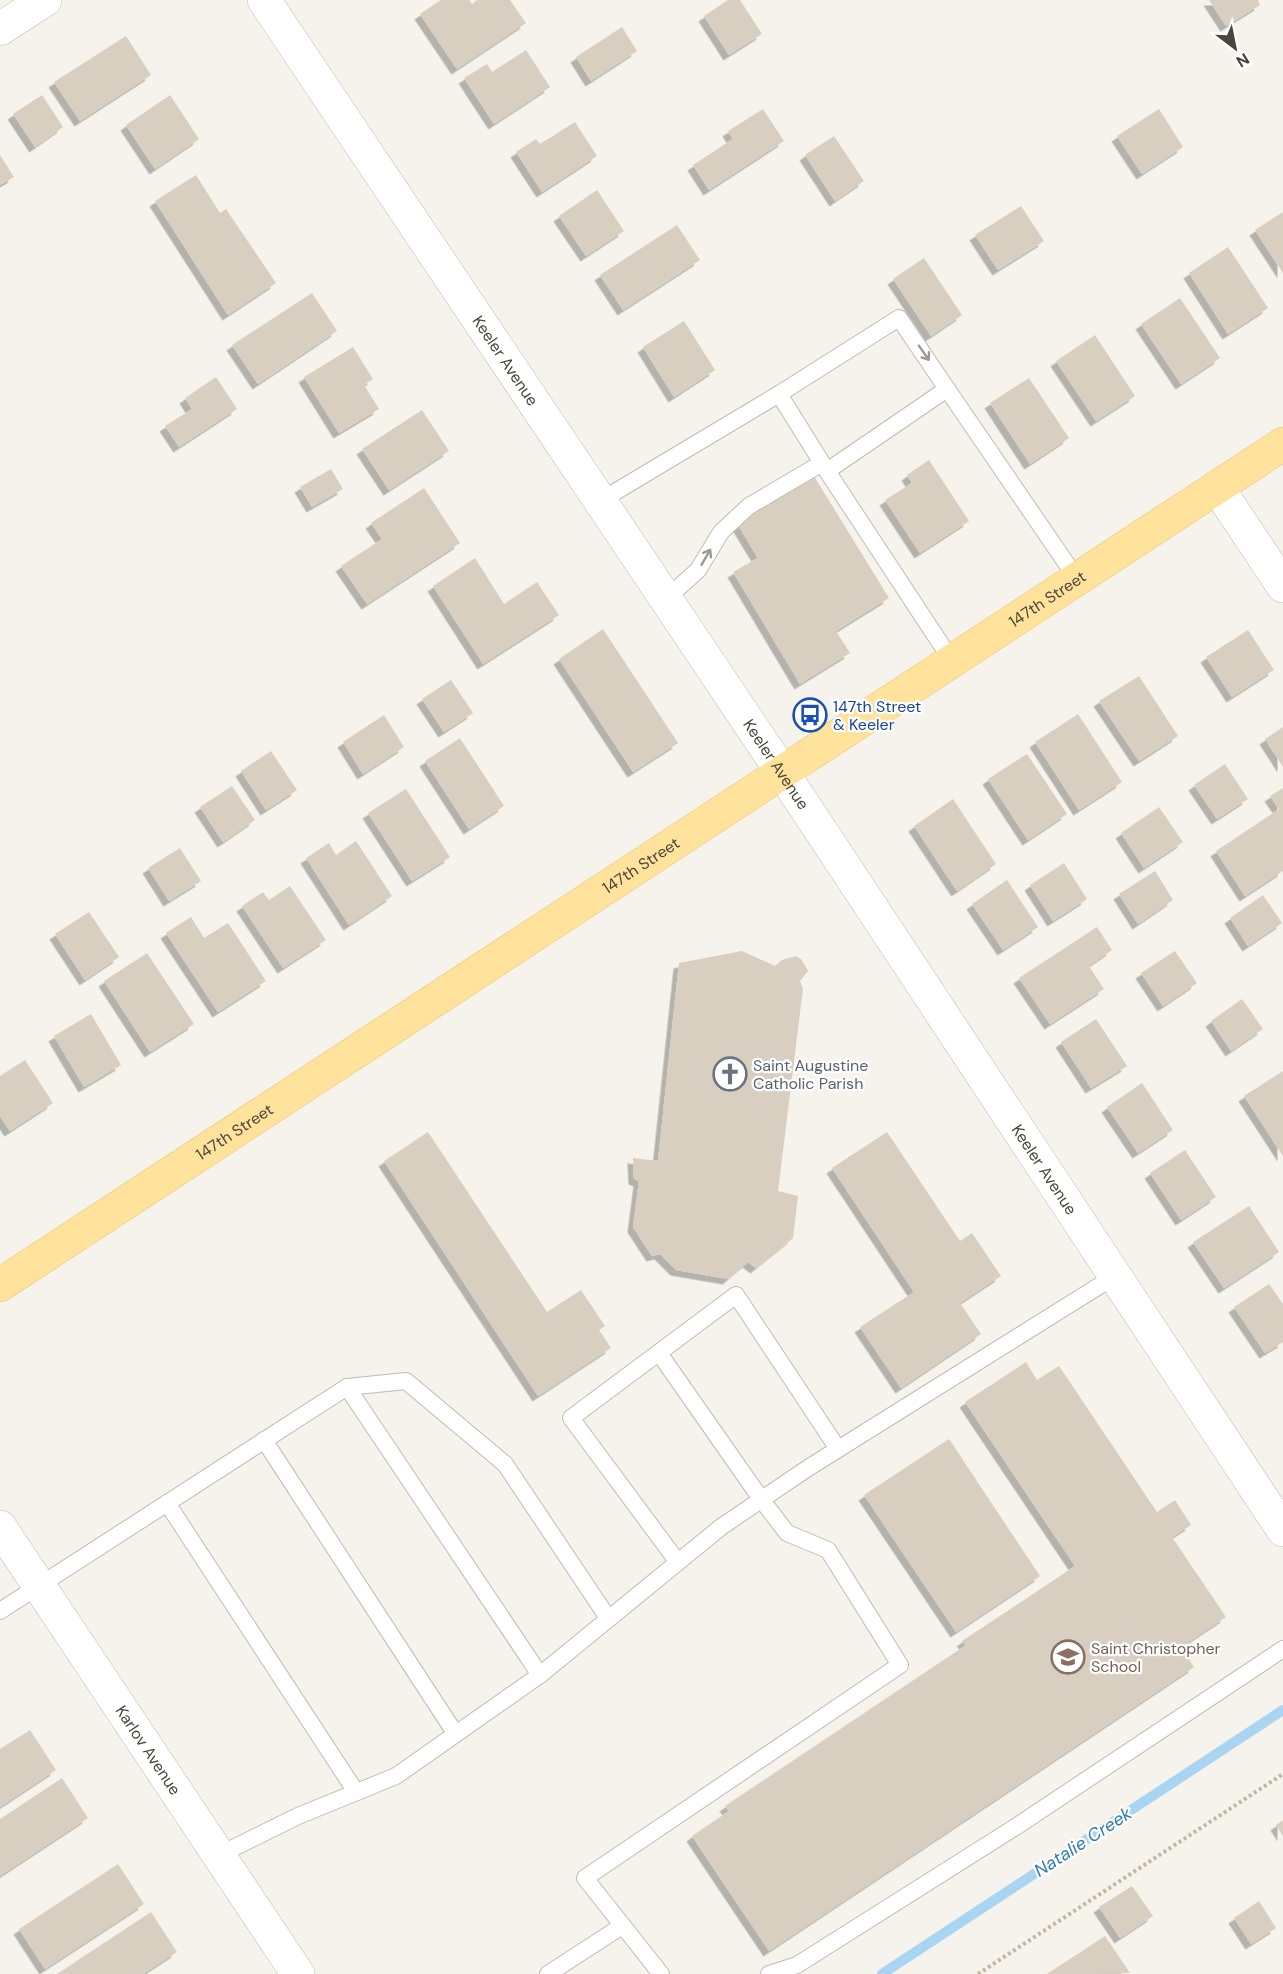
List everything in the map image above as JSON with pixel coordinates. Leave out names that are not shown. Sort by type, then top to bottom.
[{"type":"main road","name":"147th Street","points":[[0,1285],[1283,444]]},
{"type":"street","points":[[0,29],[45,0]]},
{"type":"street","name":"Keeler Avenue","points":[[264,0],[782,772],[1283,1530]]},
{"type":"street","points":[[1217,487],[1283,586]]},
{"type":"street","name":"Karlov Avenue","points":[[1,1530],[298,1974]]},
{"type":"lane","points":[[600,501],[779,394],[899,318],[1077,579]]},
{"type":"lane","points":[[666,599],[699,570],[721,532],[749,506],[825,467],[947,389]]},
{"type":"lane","points":[[779,394],[952,661]]},
{"type":"lane","points":[[219,1855],[298,1816],[396,1776],[540,1675],[677,1561],[761,1499],[1115,1276]]},
{"type":"lane","points":[[677,1561],[571,1418],[736,1295],[838,1449]]},
{"type":"lane","points":[[658,1353],[761,1499],[788,1533],[828,1550],[900,1665],[585,1878],[661,1974]]},
{"type":"lane","points":[[0,1611],[347,1387],[406,1381],[505,1464],[608,1618]]},
{"type":"lane","points":[[347,1387],[540,1675]]},
{"type":"lane","points":[[264,1440],[456,1733]]},
{"type":"lane","points":[[167,1503],[356,1792]]},
{"type":"lane","points":[[769,1974],[797,1965],[1017,1826],[1283,1648]]},
{"type":"lane","points":[[548,1974],[622,1926]]},
{"type":"path","points":[[978,1974],[1283,1773]]},
{"type":"building","points":[[441,0],[469,0],[472,4],[477,0],[510,0],[526,23],[457,69],[420,14]]},
{"type":"building","points":[[728,0],[740,0],[762,34],[729,55],[704,16]]},
{"type":"building","points":[[1209,0],[1258,0],[1260,5],[1226,26]]},
{"type":"building","points":[[622,27],[637,51],[591,81],[576,57]]},
{"type":"building","points":[[126,36],[151,75],[80,121],[54,82]]},
{"type":"building","points":[[526,50],[550,87],[494,124],[464,78],[487,64],[492,72]]},
{"type":"building","points":[[42,95],[63,127],[35,147],[13,114]]},
{"type":"building","points":[[170,95],[199,139],[155,169],[126,125]]},
{"type":"building","points":[[763,109],[784,141],[709,190],[693,165],[733,139],[728,131]]},
{"type":"building","points":[[1159,109],[1183,147],[1142,174],[1117,136]]},
{"type":"building","points":[[575,122],[597,156],[542,192],[516,152],[536,139],[540,144]]},
{"type":"building","points":[[834,136],[864,181],[835,201],[805,155]]},
{"type":"building","points":[[0,155],[14,177],[0,185]]},
{"type":"building","points":[[196,175],[220,213],[226,209],[276,283],[228,315],[155,201]]},
{"type":"building","points":[[597,190],[624,231],[586,256],[559,216]]},
{"type":"building","points":[[1021,206],[1044,241],[998,270],[975,235]]},
{"type":"building","points":[[1283,212],[1283,273],[1255,230]]},
{"type":"building","points":[[677,225],[700,260],[623,310],[600,275]]},
{"type":"building","points":[[1228,247],[1268,308],[1228,334],[1189,273]]},
{"type":"building","points":[[924,258],[962,315],[931,336],[893,279]]},
{"type":"building","points":[[312,293],[337,331],[258,384],[232,345]]},
{"type":"building","points":[[1180,298],[1220,358],[1181,384],[1141,324]]},
{"type":"building","points":[[684,321],[715,370],[674,397],[643,347]]},
{"type":"building","points":[[1095,335],[1135,396],[1096,421],[1056,361]]},
{"type":"building","points":[[353,347],[373,379],[364,385],[379,409],[339,433],[304,377]]},
{"type":"building","points":[[216,377],[237,409],[179,447],[165,426],[192,409],[185,398]]},
{"type":"building","points":[[1029,378],[1069,438],[1030,464],[990,403]]},
{"type":"building","points":[[422,410],[449,451],[389,490],[362,449]]},
{"type":"building","points":[[929,460],[969,521],[920,553],[885,500],[912,483],[907,475]]},
{"type":"building","points":[[331,469],[343,489],[312,507],[300,487]]},
{"type":"building","points":[[812,473],[889,598],[836,631],[850,653],[800,684],[733,572],[758,558],[735,520]]},
{"type":"building","points":[[424,488],[460,543],[367,604],[341,566],[382,539],[371,523]]},
{"type":"building","points":[[475,558],[504,604],[537,582],[559,615],[483,664],[433,586]]},
{"type":"building","points":[[603,629],[678,743],[633,772],[559,659]]},
{"type":"building","points":[[1248,630],[1274,670],[1232,697],[1206,657]]},
{"type":"building","points":[[1139,676],[1178,736],[1139,761],[1099,701]]},
{"type":"building","points":[[451,680],[473,713],[444,732],[422,699]]},
{"type":"building","points":[[1078,714],[1122,782],[1079,810],[1035,742]]},
{"type":"building","points":[[384,715],[404,747],[363,774],[343,742]]},
{"type":"building","points":[[1283,727],[1283,767],[1265,739]]},
{"type":"building","points":[[460,738],[504,806],[469,829],[425,761]]},
{"type":"building","points":[[271,751],[297,790],[266,810],[241,771]]},
{"type":"building","points":[[1027,754],[1067,814],[1028,840],[988,779]]},
{"type":"building","points":[[1225,764],[1248,799],[1217,819],[1194,785]]},
{"type":"building","points":[[232,786],[255,820],[223,842],[200,807]]},
{"type":"building","points":[[1283,788],[1283,871],[1245,896],[1216,851],[1279,809],[1270,796]]},
{"type":"building","points":[[406,789],[450,857],[412,881],[368,813]]},
{"type":"building","points":[[953,799],[996,864],[957,891],[914,826]]},
{"type":"building","points":[[1159,807],[1183,842],[1144,868],[1121,833]]},
{"type":"building","points":[[356,841],[392,896],[349,925],[306,858],[329,843],[336,855]]},
{"type":"building","points":[[180,848],[201,881],[169,901],[148,868]]},
{"type":"building","points":[[1064,863],[1087,899],[1053,921],[1030,885]]},
{"type":"building","points":[[1155,871],[1173,900],[1138,924],[1119,894]]},
{"type":"building","points":[[1007,880],[1038,927],[1003,950],[972,904]]},
{"type":"building","points":[[290,886],[326,940],[283,968],[242,906],[263,892],[269,900]]},
{"type":"building","points":[[1263,895],[1282,923],[1248,946],[1230,918]]},
{"type":"building","points":[[89,912],[119,957],[85,980],[55,934]]},
{"type":"building","points":[[191,917],[204,938],[228,923],[266,981],[218,1012],[166,933]]},
{"type":"building","points":[[1097,927],[1112,950],[1089,966],[1104,989],[1050,1024],[1019,978]]},
{"type":"building","name":"Saint Augustine Catholic Parish","points":[[742,951],[775,966],[782,960],[796,956],[801,959],[808,971],[800,981],[803,989],[778,1191],[798,1196],[793,1238],[756,1268],[748,1262],[728,1279],[676,1270],[660,1254],[652,1256],[633,1227],[639,1181],[634,1179],[633,1158],[658,1161],[679,963]]},
{"type":"building","points":[[1175,951],[1197,983],[1163,1006],[1141,973]]},
{"type":"building","points":[[147,953],[194,1024],[150,1052],[104,981]]},
{"type":"building","points":[[1242,999],[1263,1029],[1231,1051],[1211,1021]]},
{"type":"building","points":[[91,1014],[121,1065],[84,1087],[54,1036]]},
{"type":"building","points":[[1096,1019],[1127,1066],[1091,1088],[1061,1042]]},
{"type":"building","points":[[25,1060],[53,1103],[10,1131],[0,1116],[0,1076]]},
{"type":"building","points":[[1283,1071],[1283,1156],[1244,1096]]},
{"type":"building","points":[[1142,1083],[1173,1130],[1138,1153],[1107,1107]]},
{"type":"building","points":[[428,1132],[547,1312],[581,1290],[605,1326],[599,1330],[611,1348],[538,1396],[384,1161]]},
{"type":"building","points":[[887,1132],[960,1241],[972,1233],[1001,1276],[960,1303],[981,1334],[901,1388],[860,1327],[914,1292],[832,1168]]},
{"type":"building","points":[[1185,1150],[1216,1197],[1181,1220],[1150,1173]]},
{"type":"building","points":[[1249,1206],[1279,1252],[1224,1288],[1193,1242]]},
{"type":"building","points":[[1269,1284],[1283,1304],[1283,1342],[1265,1353],[1234,1307]]},
{"type":"building","name":"Saint Christopher School","points":[[1026,1362],[1037,1380],[1059,1366],[1157,1512],[1175,1500],[1191,1525],[1172,1537],[1226,1617],[1181,1647],[1194,1667],[769,1951],[692,1836],[729,1811],[725,1806],[966,1645],[962,1641],[1075,1566],[965,1402]]},
{"type":"building","points":[[949,1439],[1040,1576],[956,1632],[864,1495]]},
{"type":"building","points":[[30,1730],[56,1770],[0,1807],[0,1749]]},
{"type":"building","points":[[62,1778],[88,1818],[0,1876],[0,1819]]},
{"type":"building","points":[[1283,1820],[1283,1836],[1276,1825]]},
{"type":"building","points":[[118,1864],[144,1904],[45,1969],[19,1929]]},
{"type":"building","points":[[1132,1886],[1153,1916],[1120,1938],[1099,1907]]},
{"type":"building","points":[[1259,1901],[1276,1928],[1251,1944],[1234,1918]]},
{"type":"building","points":[[151,1912],[177,1952],[143,1974],[57,1974]]},
{"type":"building","points":[[1105,1936],[1130,1973],[1047,1974]]},
{"type":"waterway","name":"Natalie Creek","points":[[882,1974],[1283,1710]]},
{"type":"place","name":"147th Street & Keeler","points":[[810,715]]},
{"type":"place","name":"Saint Augustine Catholic Parish","points":[[730,1074]]},
{"type":"place","name":"Saint Christopher School","points":[[1068,1657]]}]
